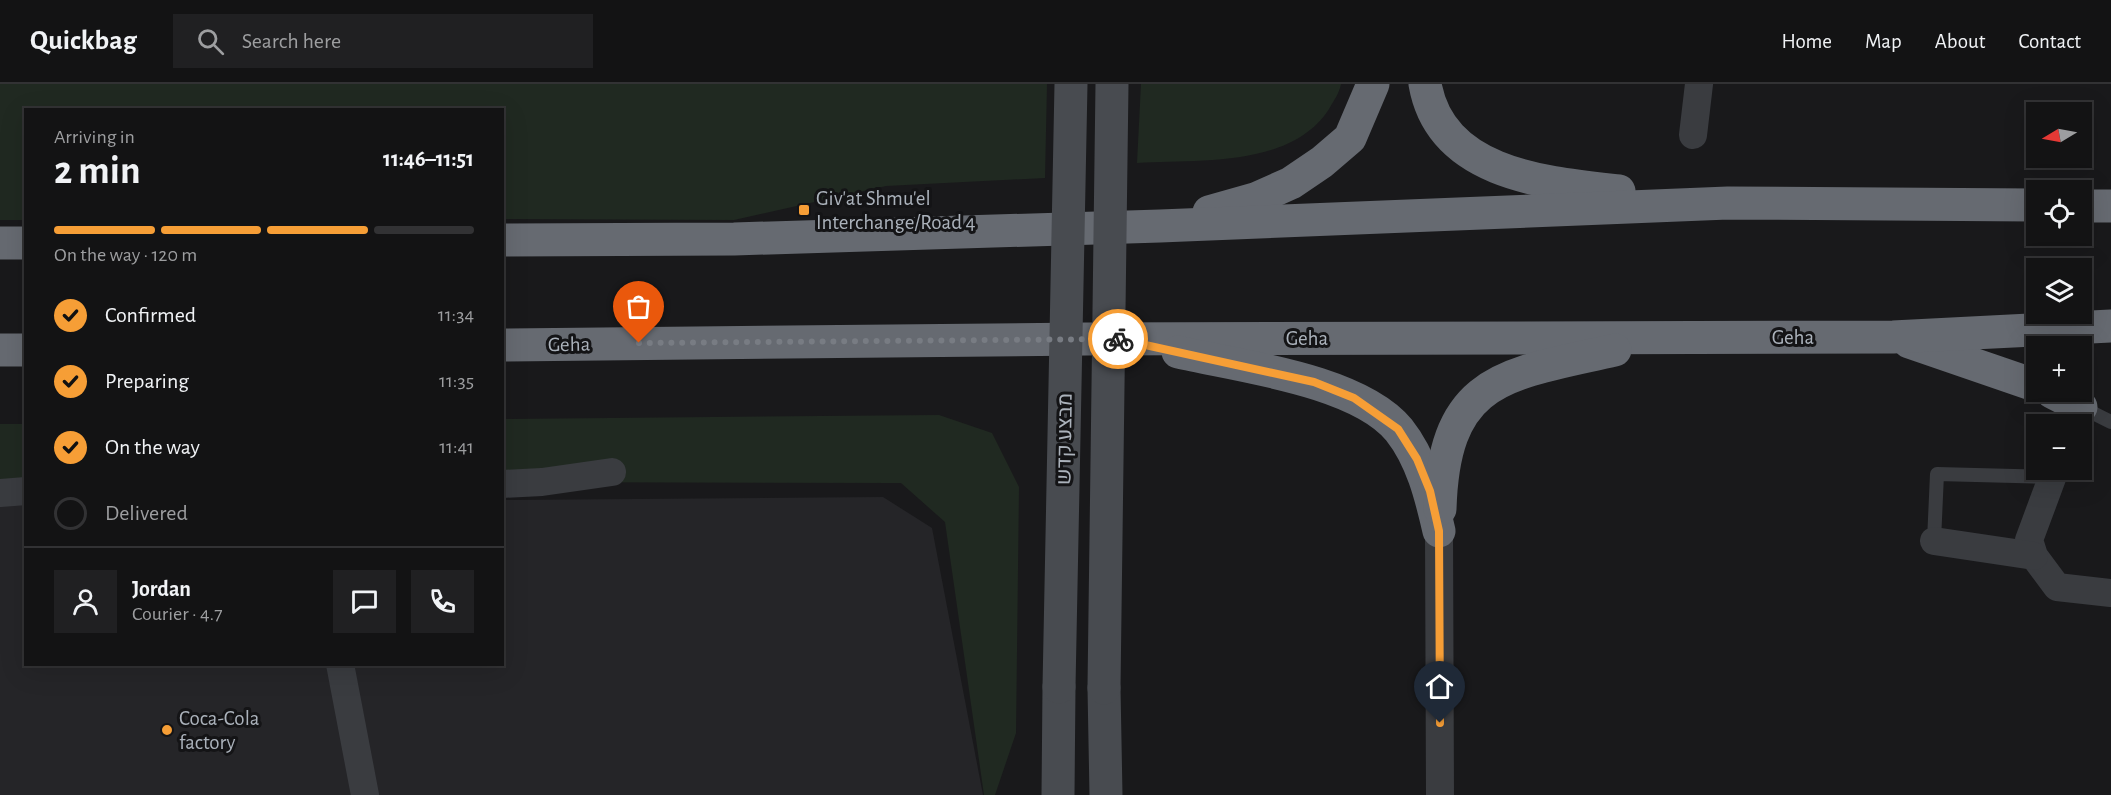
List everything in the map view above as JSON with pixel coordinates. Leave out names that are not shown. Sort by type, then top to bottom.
[{"type":"highway","points":[[1160,226],[1254,199],[1291,183],[1322,162],[1350,138],[1373,84]]},
{"type":"highway","points":[[1425,84],[1426,94],[1444,128],[1466,152],[1498,168],[1543,183],[1728,203]]},
{"type":"highway","points":[[504,240],[734,239],[1160,226],[1728,203],[2026,205]]},
{"type":"highway","points":[[2092,206],[2111,206]]},
{"type":"highway","points":[[0,243],[24,243]]},
{"type":"highway","name":"Geha","points":[[504,345],[1120,339],[1893,337],[2111,326]]},
{"type":"highway","points":[[1439,531],[1440,489],[1446,452],[1458,419],[1477,395],[1496,383],[1580,358],[1623,348],[1718,336]]},
{"type":"highway","points":[[1893,337],[2026,382]]},
{"type":"highway","points":[[1120,339],[1314,382],[1354,398],[1398,429],[1417,459],[1430,491],[1439,531]]},
{"type":"highway","points":[[0,350],[24,350]]},
{"type":"highway","points":[[2062,402],[2075,414]]},
{"type":"street","name":"מבצע קדש","points":[[1058,795],[1071,84]]},
{"type":"street","name":"מבצע קדש","points":[[1106,795],[1104,688],[1112,84]]},
{"type":"street","points":[[1693,135],[1699,84]]},
{"type":"street","points":[[504,483],[542,482],[612,472]]},
{"type":"street","points":[[2051,480],[2029,540],[2034,556],[2057,587],[2111,593]]},
{"type":"street","points":[[0,493],[24,492]]},
{"type":"street","points":[[1439,531],[1440,795]]},
{"type":"street","points":[[1934,541],[2034,556]]},
{"type":"street","points":[[340,666],[365,795]]},
{"type":"lane","points":[[2092,419],[2111,422]]},
{"type":"lane","points":[[1934,541],[1937,474],[2026,473]]},
{"type":"shaded area","points":[[0,84],[1047,84],[1045,178],[886,186],[734,220],[504,219],[504,108],[24,108],[24,220],[0,220]]},
{"type":"shaded area","points":[[1141,84],[1341,84],[1329,109],[1312,128],[1292,142],[1242,157],[1137,163]]},
{"type":"shaded area","points":[[939,415],[992,433],[1019,487],[1016,733],[995,795],[984,795],[945,522],[901,483],[504,482],[504,419]]},
{"type":"shaded area","points":[[0,424],[24,424],[24,481],[0,480]]},
{"type":"shaded area","points":[[883,497],[932,528],[983,795],[0,795],[0,503],[24,503],[24,666],[504,666],[504,500]]},
{"type":"way so far","points":[[639,343],[1118,339]]},
{"type":"place","name":"Giv'at Shmu'el Interchange/Road 4","points":[[804,210]]},
{"type":"place","name":"Coca-Cola factory","points":[[167,730]]},
{"type":"route","points":[[1118,339],[1314,382],[1354,398],[1379,413],[1398,429],[1417,459],[1430,491],[1439,531],[1440,723]]}]
